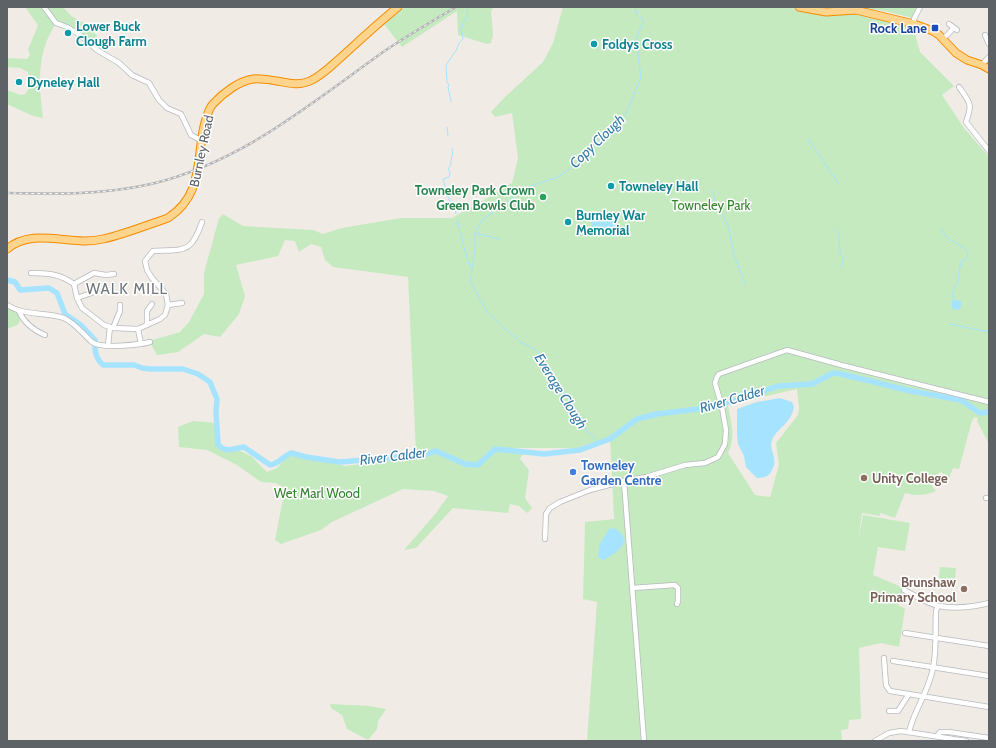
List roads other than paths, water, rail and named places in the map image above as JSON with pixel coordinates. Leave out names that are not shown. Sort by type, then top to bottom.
[{"type":"highway","name":"Burnley Road","points":[[7,250],[24,240],[37,238],[91,241],[103,239],[168,218],[184,204],[195,185],[205,120],[211,106],[223,94],[245,81],[253,79],[260,78],[290,84],[310,81],[324,72],[398,7]]},
{"type":"highway","points":[[799,7],[826,12],[856,10],[914,24],[933,31],[960,56],[989,69]]},
{"type":"street","points":[[44,7],[56,23],[67,27],[80,35],[97,50],[119,63],[132,75],[148,83],[159,100],[167,108],[181,114],[191,135],[202,140]]},
{"type":"street","points":[[914,24],[914,19],[920,7]]},
{"type":"street","points":[[943,39],[955,29],[949,24]]},
{"type":"street","points":[[985,35],[989,44]]},
{"type":"street","points":[[984,62],[989,57]]},
{"type":"street","points":[[959,87],[970,102],[970,110],[966,122],[989,151]]},
{"type":"street","points":[[31,273],[53,274],[65,278],[74,284],[77,298],[82,308],[104,325],[138,329],[160,319],[165,315],[168,305],[166,294],[147,270],[146,261],[153,251],[179,251],[190,246],[197,236],[202,222]]},
{"type":"street","points":[[74,284],[94,273],[106,275],[114,274]]},
{"type":"street","points":[[77,298],[97,291]]},
{"type":"street","points":[[168,305],[182,303]]},
{"type":"street","points":[[148,325],[147,311],[152,304]]},
{"type":"street","points":[[7,305],[19,311],[53,315],[66,319],[85,334],[93,343],[99,345],[124,346],[150,342]]},
{"type":"street","points":[[108,345],[112,327],[120,311],[120,306]]},
{"type":"street","points":[[19,311],[22,318],[29,326],[45,335]]},
{"type":"street","points":[[138,329],[141,344]]},
{"type":"street","points":[[545,540],[546,514],[550,508],[582,493],[685,465],[705,463],[718,457],[725,444],[726,430],[715,383],[717,377],[720,374],[787,350],[867,372],[989,402]]},
{"type":"street","points":[[624,481],[644,741]]},
{"type":"street","points":[[632,588],[675,585],[678,588],[678,601],[676,604]]},
{"type":"street","points":[[904,590],[938,606],[956,607],[988,603],[989,609]]},
{"type":"street","points":[[909,732],[911,724],[924,696],[933,667],[936,638],[936,611],[938,606]]},
{"type":"street","points":[[905,633],[989,646]]},
{"type":"street","points":[[884,658],[887,688],[893,692],[989,707]]},
{"type":"street","points":[[893,661],[989,676]]},
{"type":"street","points":[[889,711],[898,711],[909,694]]},
{"type":"street","points":[[875,741],[892,732],[909,732],[966,741]]},
{"type":"street","points":[[937,736],[940,732],[949,732],[989,738]]},
{"type":"water","points":[[611,215],[611,217],[617,220],[616,226],[612,229],[612,231],[597,232],[597,229],[592,227],[592,221],[596,218],[596,216]]},
{"type":"water","points":[[953,300],[961,301],[960,309],[956,310],[952,308],[951,304]]},
{"type":"water","points":[[780,398],[792,402],[794,407],[790,418],[772,440],[771,447],[774,458],[774,466],[771,472],[766,477],[757,478],[746,467],[744,456],[738,444],[737,409],[757,402]]},
{"type":"water","points":[[615,528],[621,533],[625,541],[616,552],[603,560],[598,557],[600,544],[609,529]]},
{"type":"waterway","points":[[451,102],[448,87],[449,85],[447,82],[446,65],[463,39],[461,29],[467,17],[468,7]]},
{"type":"waterway","name":"Copy Clough","points":[[475,233],[482,220],[507,203],[522,189],[558,177],[569,169],[626,114],[641,77],[636,39],[644,20],[637,15],[635,7]]},
{"type":"waterway","name":"Everage Clough","points":[[447,127],[448,136]]},
{"type":"waterway","points":[[807,138],[839,184]]},
{"type":"waterway","points":[[452,148],[453,153],[451,165],[448,169],[450,173],[449,177],[443,179],[452,205]]},
{"type":"waterway","points":[[713,191],[714,198],[728,226],[734,255],[745,284]]},
{"type":"waterway","points":[[455,209],[456,214]]},
{"type":"waterway","points":[[457,221],[468,262],[471,267]]},
{"type":"waterway","points":[[834,229],[839,234],[840,253],[843,260],[842,267]]},
{"type":"waterway","points":[[942,229],[946,237],[968,252],[967,259],[961,262],[957,283],[953,292],[954,300]]},
{"type":"waterway","name":"Everage Clough","points":[[499,239],[475,233],[475,251],[470,281],[487,312],[520,342],[535,349],[584,422],[586,431],[592,435],[598,444]]},
{"type":"waterway","name":"River Calder","points":[[7,280],[15,282],[20,290],[49,288],[57,293],[65,314],[82,326],[95,340],[96,354],[103,365],[134,365],[150,369],[183,369],[198,374],[210,382],[217,399],[216,412],[218,444],[227,450],[244,447],[270,465],[276,463],[291,453],[306,457],[340,462],[422,455],[436,451],[465,464],[478,465],[495,449],[544,454],[580,450],[610,439],[637,419],[657,414],[714,407],[779,386],[812,384],[833,373],[911,391],[961,400],[980,413],[989,412]]},
{"type":"waterway","points":[[950,324],[989,332]]},
{"type":"railway","points":[[7,193],[79,193],[133,188],[184,174],[216,161],[275,129],[386,50],[456,7]]},
{"type":"place","name":"Rock Lane","points":[[935,28]]},
{"type":"place","name":"Lower Buck Clough Farm","points":[[68,33]]},
{"type":"place","name":"Foldys Cross","points":[[594,44]]},
{"type":"place","name":"Dyneley Hall","points":[[19,82]]},
{"type":"place","name":"Towneley Hall","points":[[611,186]]},
{"type":"place","name":"Towneley Park Crown Green Bowls Club","points":[[543,197]]},
{"type":"place","name":"Burnley War Memorial","points":[[568,222]]},
{"type":"place","name":"Towneley Garden Centre","points":[[573,472]]},
{"type":"place","name":"Unity College","points":[[864,478]]},
{"type":"place","name":"Brunshaw Primary School","points":[[964,589]]},
{"type":"district","name":"WALK MILL","points":[[127,289]]},
{"type":"park label","name":"Towneley Park","points":[[711,205]]},
{"type":"park label","name":"Wet Marl Wood","points":[[317,493]]}]
